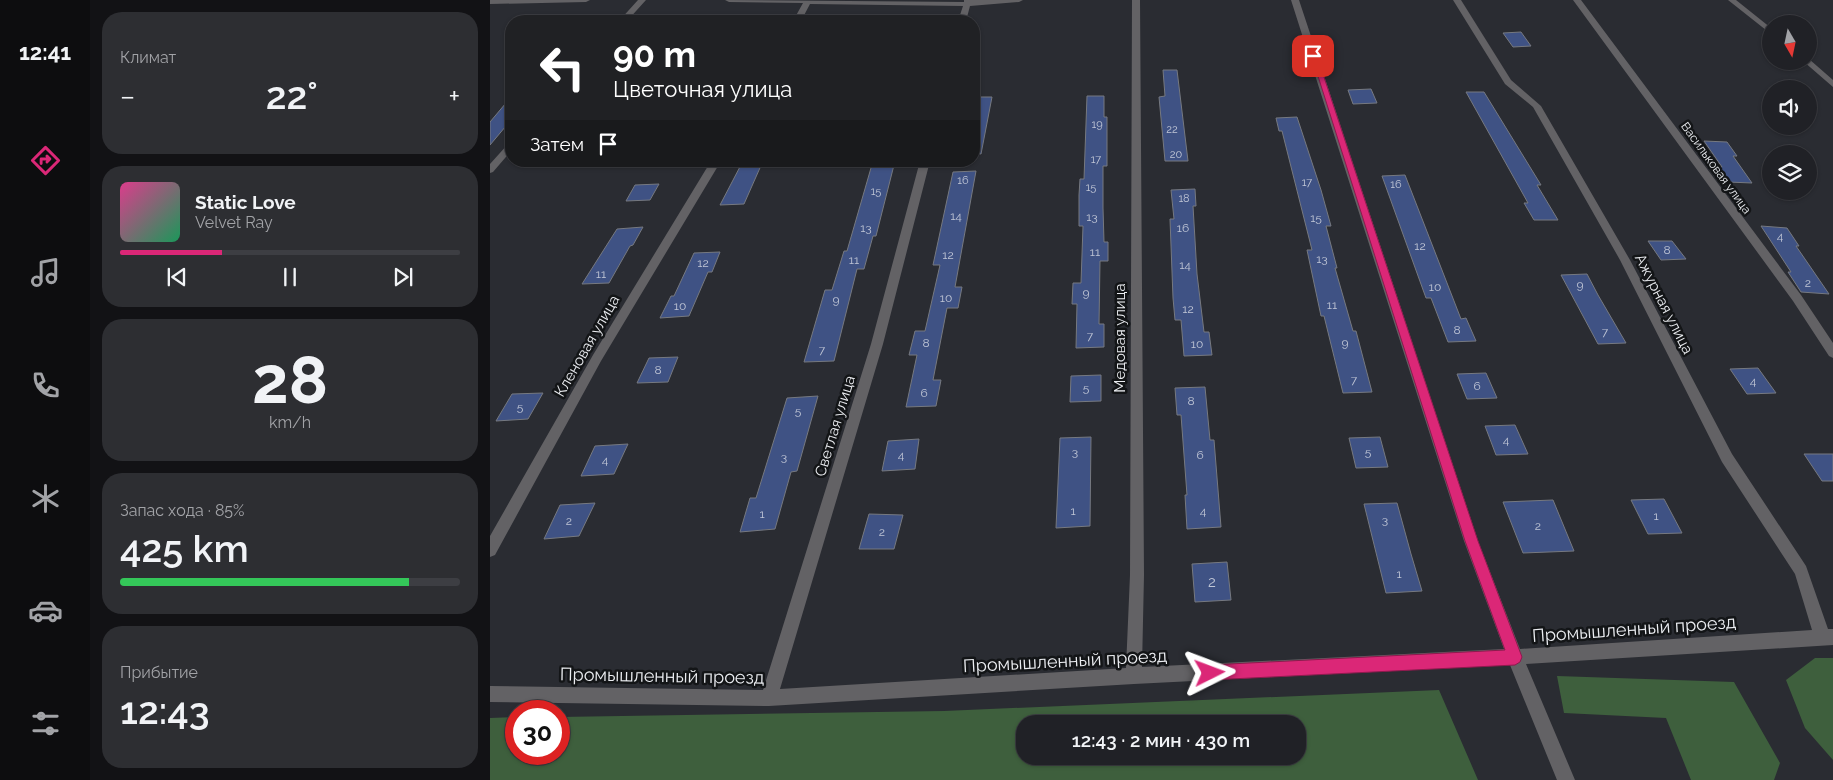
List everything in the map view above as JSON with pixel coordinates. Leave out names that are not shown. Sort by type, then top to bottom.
[{"type":"street","points":[[490,2],[586,0]]},
{"type":"street","points":[[628,15],[642,0]]},
{"type":"street","points":[[729,0],[967,2],[1018,0]]},
{"type":"street","name":"Медовая улица","points":[[1134,676],[1137,575],[1136,0]]},
{"type":"street","points":[[1295,0],[1468,532],[1515,657],[1566,780]]},
{"type":"street","name":"Ажурная улица","points":[[1456,0],[1508,82],[1537,106],[1625,260],[1727,458],[1801,571],[1827,637]]},
{"type":"street","name":"Васильковая улица","points":[[1577,0],[1797,298],[1833,354]]},
{"type":"street","points":[[1732,0],[1762,25]]},
{"type":"street","points":[[800,15],[807,1]]},
{"type":"street","points":[[964,15],[967,2]]},
{"type":"street","points":[[1817,70],[1833,84]]},
{"type":"street","points":[[490,170],[505,153]]},
{"type":"street","name":"Кленовая улица","points":[[490,550],[597,358],[712,167]]},
{"type":"street","name":"Светлая улица","points":[[769,698],[877,344],[923,167]]},
{"type":"street","name":"Промышленный проезд","points":[[490,694],[769,698],[1134,676],[1515,657],[1827,637]]},
{"type":"green space","points":[[1815,658],[1833,658],[1833,760],[1805,728],[1786,680]]},
{"type":"green space","points":[[1557,676],[1734,682],[1780,763],[1774,780],[1691,780],[1666,718],[1564,713]]},
{"type":"green space","points":[[1439,690],[1478,780],[490,780],[490,718],[505,717],[505,765],[570,765],[570,717],[944,711]]},
{"type":"building","points":[[1521,32],[1531,46],[1513,47],[1503,33]]},
{"type":"building","points":[[1163,70],[1177,70],[1188,161],[1165,161],[1159,97],[1165,96]]},
{"type":"building","points":[[1371,89],[1377,103],[1353,104],[1348,90]]},
{"type":"building","points":[[1466,92],[1484,92],[1541,185],[1537,185],[1558,220],[1534,220],[1524,203],[1528,203]]},
{"type":"building","points":[[1087,96],[1104,96],[1104,117],[1107,117],[1107,166],[1103,166],[1103,208],[1104,242],[1108,242],[1108,261],[1100,261],[1099,324],[1104,324],[1104,347],[1076,348],[1077,304],[1072,304],[1073,283],[1081,283],[1083,226],[1079,226],[1079,195],[1080,179],[1084,179]]},
{"type":"building","points":[[980,97],[992,97],[981,154]]},
{"type":"building","points":[[505,104],[505,127],[490,145],[490,122]]},
{"type":"building","points":[[1297,117],[1331,226],[1326,226],[1337,268],[1335,268],[1353,331],[1356,331],[1372,392],[1343,393],[1324,316],[1321,316],[1307,250],[1312,250],[1282,131],[1279,131],[1276,118]]},
{"type":"building","points":[[1704,141],[1727,142],[1737,156],[1733,156],[1752,183],[1728,182],[1718,167],[1722,167]]},
{"type":"building","points":[[740,167],[760,167],[744,204],[720,205]]},
{"type":"building","points":[[871,167],[893,167],[876,236],[873,236],[864,269],[857,269],[834,361],[804,362],[825,290],[832,290],[844,251],[847,251]]},
{"type":"building","points":[[976,171],[955,287],[962,287],[958,308],[947,308],[933,380],[941,380],[936,406],[906,407],[917,355],[909,355],[915,331],[925,331],[940,265],[933,265],[953,172]]},
{"type":"building","points":[[1405,175],[1461,319],[1466,318],[1476,341],[1448,342],[1431,298],[1426,298],[1382,176]]},
{"type":"building","points":[[659,184],[650,200],[626,201],[635,185]]},
{"type":"building","points":[[1195,189],[1196,206],[1193,206],[1197,274],[1204,332],[1209,332],[1212,355],[1184,356],[1181,320],[1175,320],[1173,298],[1170,219],[1174,219],[1171,190]]},
{"type":"building","points":[[1761,226],[1787,228],[1799,246],[1796,246],[1829,294],[1801,292],[1788,272],[1791,272]]},
{"type":"building","points":[[643,227],[609,283],[582,284],[617,229]]},
{"type":"building","points":[[1648,241],[1672,241],[1686,259],[1661,260]]},
{"type":"building","points":[[720,252],[712,272],[708,272],[689,316],[660,318],[671,296],[674,296],[694,253]]},
{"type":"building","points":[[1587,274],[1626,343],[1598,344],[1561,275]]},
{"type":"building","points":[[678,357],[668,382],[637,383],[649,358]]},
{"type":"building","points":[[1758,368],[1776,393],[1747,394],[1730,369]]},
{"type":"building","points":[[1486,373],[1497,398],[1467,399],[1457,374]]},
{"type":"building","points":[[1101,375],[1101,401],[1070,402],[1071,376]]},
{"type":"building","points":[[1205,387],[1210,440],[1214,440],[1221,527],[1187,529],[1185,495],[1187,495],[1181,415],[1177,415],[1175,388]]},
{"type":"building","points":[[543,393],[528,419],[496,421],[512,394]]},
{"type":"building","points":[[818,396],[797,471],[791,472],[775,529],[740,532],[750,498],[756,498],[787,398]]},
{"type":"building","points":[[1515,425],[1528,454],[1496,455],[1485,426]]},
{"type":"building","points":[[1091,437],[1090,526],[1056,528],[1060,438]]},
{"type":"building","points":[[1380,437],[1388,467],[1356,468],[1349,438]]},
{"type":"building","points":[[919,439],[915,469],[882,471],[888,441]]},
{"type":"building","points":[[628,444],[614,474],[581,476],[595,446]]},
{"type":"building","points":[[1804,454],[1833,454],[1833,481],[1822,481]]},
{"type":"building","points":[[1664,499],[1682,533],[1648,534],[1631,500]]},
{"type":"building","points":[[1553,500],[1574,551],[1523,553],[1503,502]]},
{"type":"building","points":[[595,503],[579,536],[544,539],[560,505]]},
{"type":"building","points":[[1397,503],[1422,591],[1386,593],[1364,504]]},
{"type":"building","points":[[869,514],[903,515],[894,549],[859,549]]},
{"type":"building","points":[[1227,562],[1231,600],[1195,602],[1192,564]]},
{"type":"route","points":[[1210,673],[1515,657],[1471,541],[1313,56]]}]
